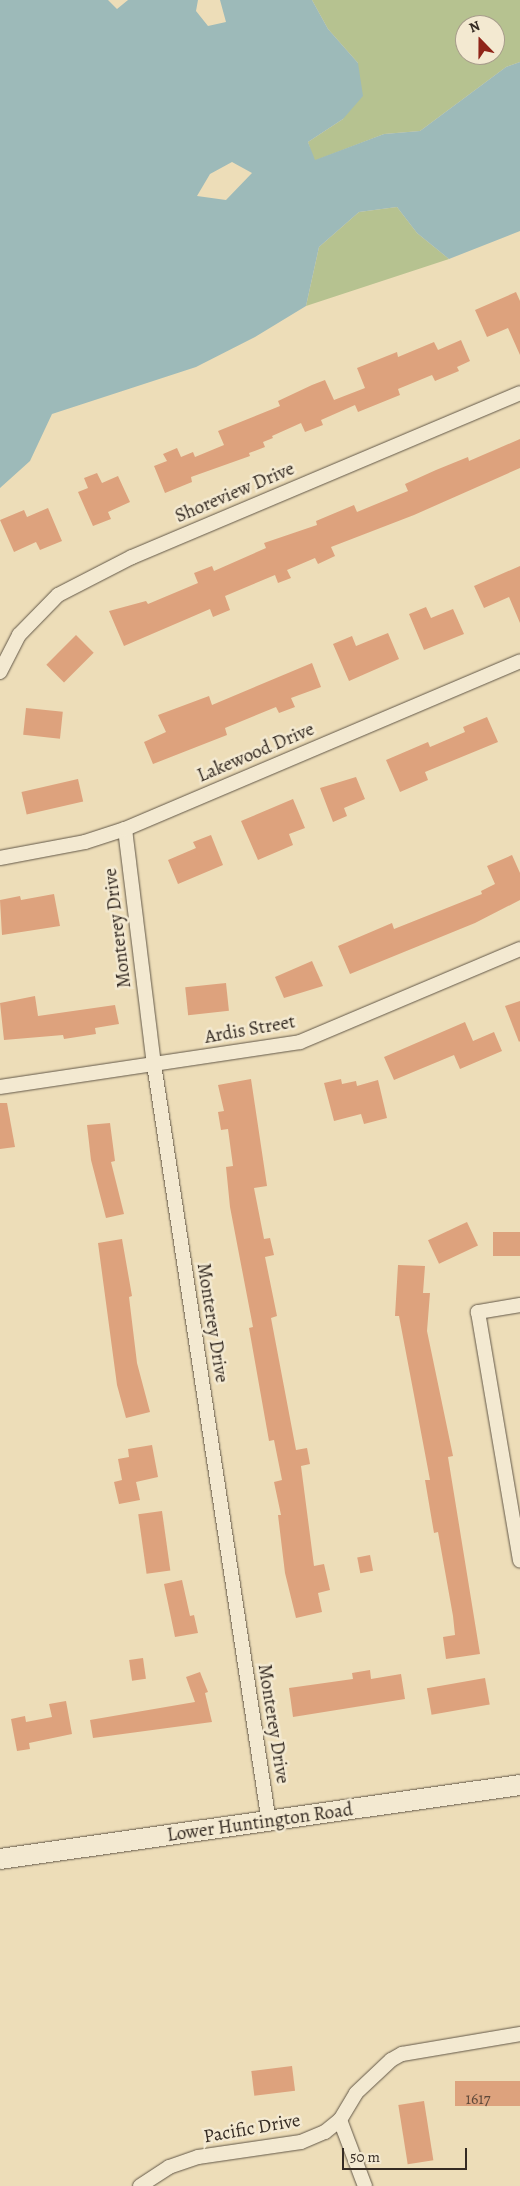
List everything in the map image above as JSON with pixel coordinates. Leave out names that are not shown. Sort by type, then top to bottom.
[{"type":"main road","name":"Lower Huntington Road","points":[[0,1859],[269,1823],[520,1785]]},
{"type":"street","name":"Shoreview Drive","points":[[0,672],[19,635],[58,595],[132,557],[520,393]]},
{"type":"street","name":"Lakewood Drive","points":[[0,858],[85,842],[125,829],[520,661]]},
{"type":"street","name":"Monterey Drive","points":[[125,829],[154,1064],[269,1823]]},
{"type":"street","name":"Ardis Street","points":[[0,1087],[300,1042],[520,950]]},
{"type":"street","points":[[520,1305],[478,1312],[520,1560]]},
{"type":"street","name":"Pacific Drive","points":[[140,2186],[169,2167],[198,2157],[301,2142],[325,2132],[340,2120],[356,2093],[391,2060],[402,2054],[520,2034]]},
{"type":"street","points":[[340,2120],[365,2186]]},
{"type":"green space","points":[[312,0],[520,0],[520,62],[506,67],[420,131],[384,134],[314,161],[308,142],[343,119],[358,63],[328,29]]},
{"type":"green space","points":[[397,207],[417,233],[449,259],[306,306],[319,247],[359,212]]},
{"type":"water","points":[[0,0],[108,0],[117,9],[128,0],[198,0],[196,11],[208,26],[226,22],[220,0],[312,0],[328,29],[358,63],[363,96],[343,119],[308,142],[315,160],[384,134],[420,131],[506,67],[520,62],[520,231],[449,259],[417,233],[397,207],[359,212],[319,247],[306,306],[255,337],[196,367],[52,414],[30,461],[0,488]],"holes":[[[232,162],[252,173],[226,200],[197,196],[210,174]]]},
{"type":"building","points":[[516,292],[520,301],[520,355],[508,328],[487,337],[475,310]]},
{"type":"building","points":[[461,340],[470,361],[457,367],[459,371],[435,381],[432,375],[398,389],[400,395],[358,412],[355,405],[321,420],[323,425],[305,432],[301,423],[272,436],[273,438],[263,442],[265,447],[249,453],[250,456],[191,477],[192,482],[165,493],[154,466],[167,461],[163,454],[177,448],[181,457],[193,452],[195,457],[224,445],[218,431],[280,406],[278,401],[312,385],[325,380],[334,400],[365,388],[357,368],[397,352],[398,357],[434,342],[438,350]]},
{"type":"building","points":[[520,439],[520,468],[414,515],[331,547],[335,556],[318,564],[315,558],[287,570],[291,578],[278,583],[275,575],[225,596],[230,610],[213,617],[210,609],[124,646],[109,611],[146,601],[148,604],[198,583],[194,573],[212,566],[214,571],[266,548],[264,543],[317,525],[316,521],[354,505],[357,512],[408,491],[405,484],[436,470],[468,457],[469,461]]},
{"type":"building","points":[[97,473],[102,483],[118,476],[130,502],[108,512],[111,519],[93,526],[78,492],[88,488],[84,478]]},
{"type":"building","points":[[48,508],[62,541],[40,550],[36,542],[14,552],[0,520],[24,510],[27,517]]},
{"type":"building","points":[[520,566],[520,623],[509,597],[484,608],[474,586]]},
{"type":"building","points":[[426,607],[431,618],[453,609],[464,634],[424,650],[409,614]]},
{"type":"building","points":[[388,633],[399,659],[349,681],[333,644],[352,636],[356,646]]},
{"type":"building","points":[[76,635],[94,653],[64,682],[46,665]]},
{"type":"building","points":[[312,663],[321,687],[291,698],[295,707],[279,713],[276,707],[225,728],[227,735],[153,764],[144,742],[166,732],[158,715],[209,696],[212,705]]},
{"type":"building","points":[[26,708],[63,712],[60,739],[23,735]]},
{"type":"building","points":[[487,717],[498,742],[425,772],[428,780],[400,792],[386,760],[428,742],[430,747],[465,732],[463,727]]},
{"type":"building","points":[[356,777],[365,799],[344,808],[347,816],[333,822],[320,788]]},
{"type":"building","points":[[78,779],[83,801],[27,814],[21,792]]},
{"type":"building","points":[[293,799],[305,828],[289,834],[293,845],[258,860],[241,821]]},
{"type":"building","points":[[211,835],[223,865],[178,884],[168,860],[196,848],[193,842]]},
{"type":"building","points":[[512,855],[520,873],[520,900],[475,923],[350,974],[338,946],[392,923],[394,929],[482,894],[481,891],[495,884],[487,866]]},
{"type":"building","points":[[54,894],[60,926],[2,935],[0,900],[20,896],[21,900]]},
{"type":"building","points":[[312,961],[323,986],[284,998],[275,977]]},
{"type":"building","points":[[226,983],[229,1011],[188,1015],[185,987]]},
{"type":"building","points":[[35,996],[38,1016],[115,1005],[119,1024],[95,1028],[96,1034],[64,1039],[63,1035],[4,1040],[0,1003]]},
{"type":"building","points":[[520,1001],[520,1041],[519,1042],[505,1006]]},
{"type":"building","points":[[465,1022],[473,1041],[494,1032],[502,1051],[460,1069],[454,1055],[394,1080],[384,1057]]},
{"type":"building","points":[[251,1079],[267,1186],[254,1188],[264,1239],[270,1238],[274,1255],[265,1257],[277,1316],[271,1318],[296,1450],[307,1448],[310,1464],[301,1466],[314,1566],[324,1564],[330,1590],[318,1593],[322,1612],[296,1618],[285,1573],[278,1515],[281,1515],[274,1482],[282,1480],[274,1440],[269,1441],[249,1328],[253,1327],[230,1207],[226,1167],[233,1166],[228,1129],[221,1130],[218,1112],[224,1111],[218,1085]]},
{"type":"building","points":[[341,1079],[342,1084],[356,1081],[357,1086],[378,1080],[387,1118],[364,1124],[361,1114],[334,1121],[324,1083]]},
{"type":"building","points":[[0,1103],[7,1103],[15,1147],[0,1149]]},
{"type":"building","points":[[110,1123],[115,1161],[111,1162],[124,1214],[106,1218],[91,1160],[87,1125]]},
{"type":"building","points":[[467,1222],[478,1246],[439,1264],[428,1240]]},
{"type":"building","points":[[493,1232],[520,1232],[520,1256],[493,1256]]},
{"type":"building","points":[[122,1239],[132,1296],[129,1297],[137,1363],[150,1412],[126,1418],[117,1385],[98,1243]]},
{"type":"building","points":[[398,1265],[425,1266],[423,1293],[430,1293],[427,1331],[453,1456],[448,1457],[480,1654],[446,1659],[443,1637],[455,1635],[453,1616],[438,1532],[434,1533],[425,1480],[430,1480],[399,1316],[395,1316]]},
{"type":"building","points":[[152,1445],[158,1477],[136,1482],[140,1500],[119,1504],[114,1482],[122,1480],[118,1459],[129,1457],[128,1449]]},
{"type":"building","points":[[162,1511],[170,1570],[147,1574],[138,1514]]},
{"type":"building","points":[[370,1555],[373,1571],[360,1573],[357,1557]]},
{"type":"building","points":[[182,1580],[190,1616],[194,1615],[198,1633],[175,1637],[164,1584]]},
{"type":"building","points":[[143,1658],[146,1679],[132,1681],[129,1660]]},
{"type":"building","points":[[370,1670],[371,1679],[401,1674],[405,1699],[293,1717],[289,1688],[353,1679],[352,1673]]},
{"type":"building","points":[[200,1672],[208,1692],[205,1693],[212,1722],[93,1738],[90,1720],[195,1702],[186,1677]]},
{"type":"building","points":[[485,1678],[490,1705],[432,1715],[427,1688]]},
{"type":"building","points":[[66,1701],[72,1734],[29,1743],[30,1749],[17,1751],[11,1719],[25,1716],[26,1722],[52,1717],[49,1704]]},
{"type":"building","points":[[292,2066],[295,2091],[254,2096],[251,2071]]},
{"type":"building","points":[[455,2081],[520,2081],[520,2106],[455,2106]]},
{"type":"building","points":[[424,2101],[433,2160],[408,2164],[398,2105]]}]
